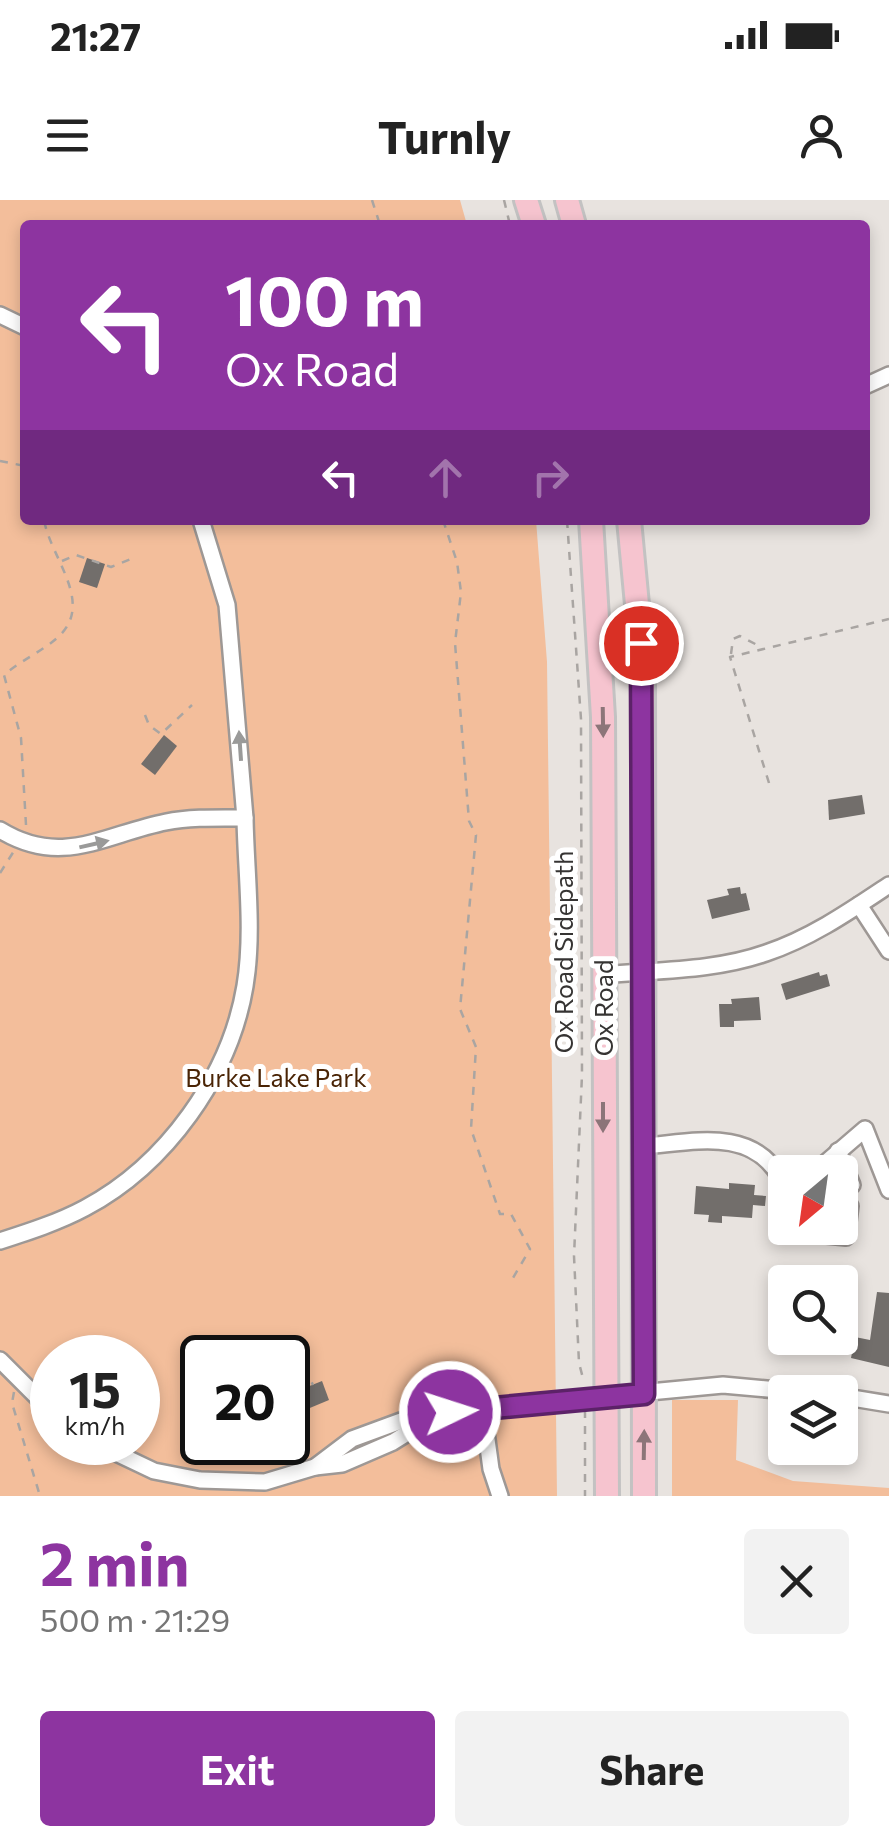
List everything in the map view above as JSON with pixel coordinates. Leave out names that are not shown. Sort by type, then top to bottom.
[{"type":"highway","name":"Ox Road","points":[[592,525],[603,717],[607,1496]]},
{"type":"highway","name":"Ox Road","points":[[630,525],[643,668],[644,1496]]},
{"type":"street","points":[[0,1241],[85,1208],[117,1188],[174,1136],[208,1088],[232,1032],[245,987],[249,950],[245,818],[230,620],[204,525]]},
{"type":"street","points":[[0,830],[37,846],[61,848],[98,844],[172,821],[245,818]]},
{"type":"street","points":[[604,975],[712,966],[763,954],[819,930],[889,885]]},
{"type":"street","points":[[859,905],[889,952]]},
{"type":"street","points":[[833,1155],[865,1129],[889,1190]]},
{"type":"street","points":[[644,1146],[742,1143],[768,1159]]},
{"type":"street","points":[[838,1150],[840,1155]]},
{"type":"street","points":[[0,1360],[30,1390]]},
{"type":"street","points":[[143,1465],[200,1480],[266,1489],[319,1464],[346,1442],[420,1414],[723,1385],[768,1389]]},
{"type":"street","points":[[858,1399],[889,1404]]},
{"type":"street","points":[[483,1410],[491,1469],[500,1496]]},
{"type":"street","points":[[319,1464],[342,1464],[392,1442],[439,1414]]},
{"type":"path","points":[[22,835],[27,821],[21,738],[3,680],[7,672],[58,637],[74,616],[74,603],[45,525]]},
{"type":"path","points":[[444,525],[457,562],[461,592],[455,643],[469,821],[476,835],[460,1009],[476,1047],[470,1130],[500,1214],[511,1214],[530,1250],[510,1283]]},
{"type":"path","name":"Ox Road Sidepath","points":[[567,525],[581,719],[582,1074],[574,1256],[579,1363],[584,1383]]},
{"type":"path","points":[[59,562],[76,556],[111,567],[131,559]]},
{"type":"path","points":[[732,656],[889,618]]},
{"type":"path","points":[[762,648],[740,636],[733,639],[732,656],[734,676],[769,783]]},
{"type":"path","points":[[145,715],[149,725],[162,734],[192,704]]},
{"type":"path","points":[[0,873],[16,848]]},
{"type":"path","points":[[16,1376],[12,1403],[40,1496]]},
{"type":"path","points":[[310,1378],[313,1384]]},
{"type":"path","points":[[585,1416],[586,1496]]},
{"type":"green space","name":"Burke Lake Park","points":[[0,200],[460,200],[466,220],[20,220],[20,525],[536,525],[547,662],[557,1496],[0,1496]]},
{"type":"green space","points":[[672,1400],[738,1400],[736,1460],[793,1481],[889,1488],[889,1496],[672,1496]]},
{"type":"building","points":[[87,558],[105,564],[97,588],[79,582]]},
{"type":"building","points":[[164,735],[177,746],[155,775],[141,764]]},
{"type":"building","points":[[862,795],[865,814],[829,820],[828,800]]},
{"type":"building","points":[[740,887],[741,894],[746,893],[750,910],[712,919],[707,900],[729,895],[727,889]]},
{"type":"building","points":[[819,972],[820,976],[827,974],[830,986],[786,1000],[781,984]]},
{"type":"building","points":[[759,997],[761,1020],[734,1021],[734,1027],[720,1027],[719,1004]]},
{"type":"building","points":[[729,1183],[755,1185],[754,1195],[766,1196],[765,1206],[753,1205],[752,1218],[722,1216],[722,1223],[708,1222],[709,1215],[694,1214],[696,1186],[729,1189]]},
{"type":"building","points":[[877,1292],[889,1293],[889,1367],[851,1358],[858,1355],[858,1338],[870,1340]]},
{"type":"building","points":[[322,1381],[329,1400],[310,1408],[310,1386]]},
{"type":"route","points":[[450,1412],[644,1394],[641,643]]}]
